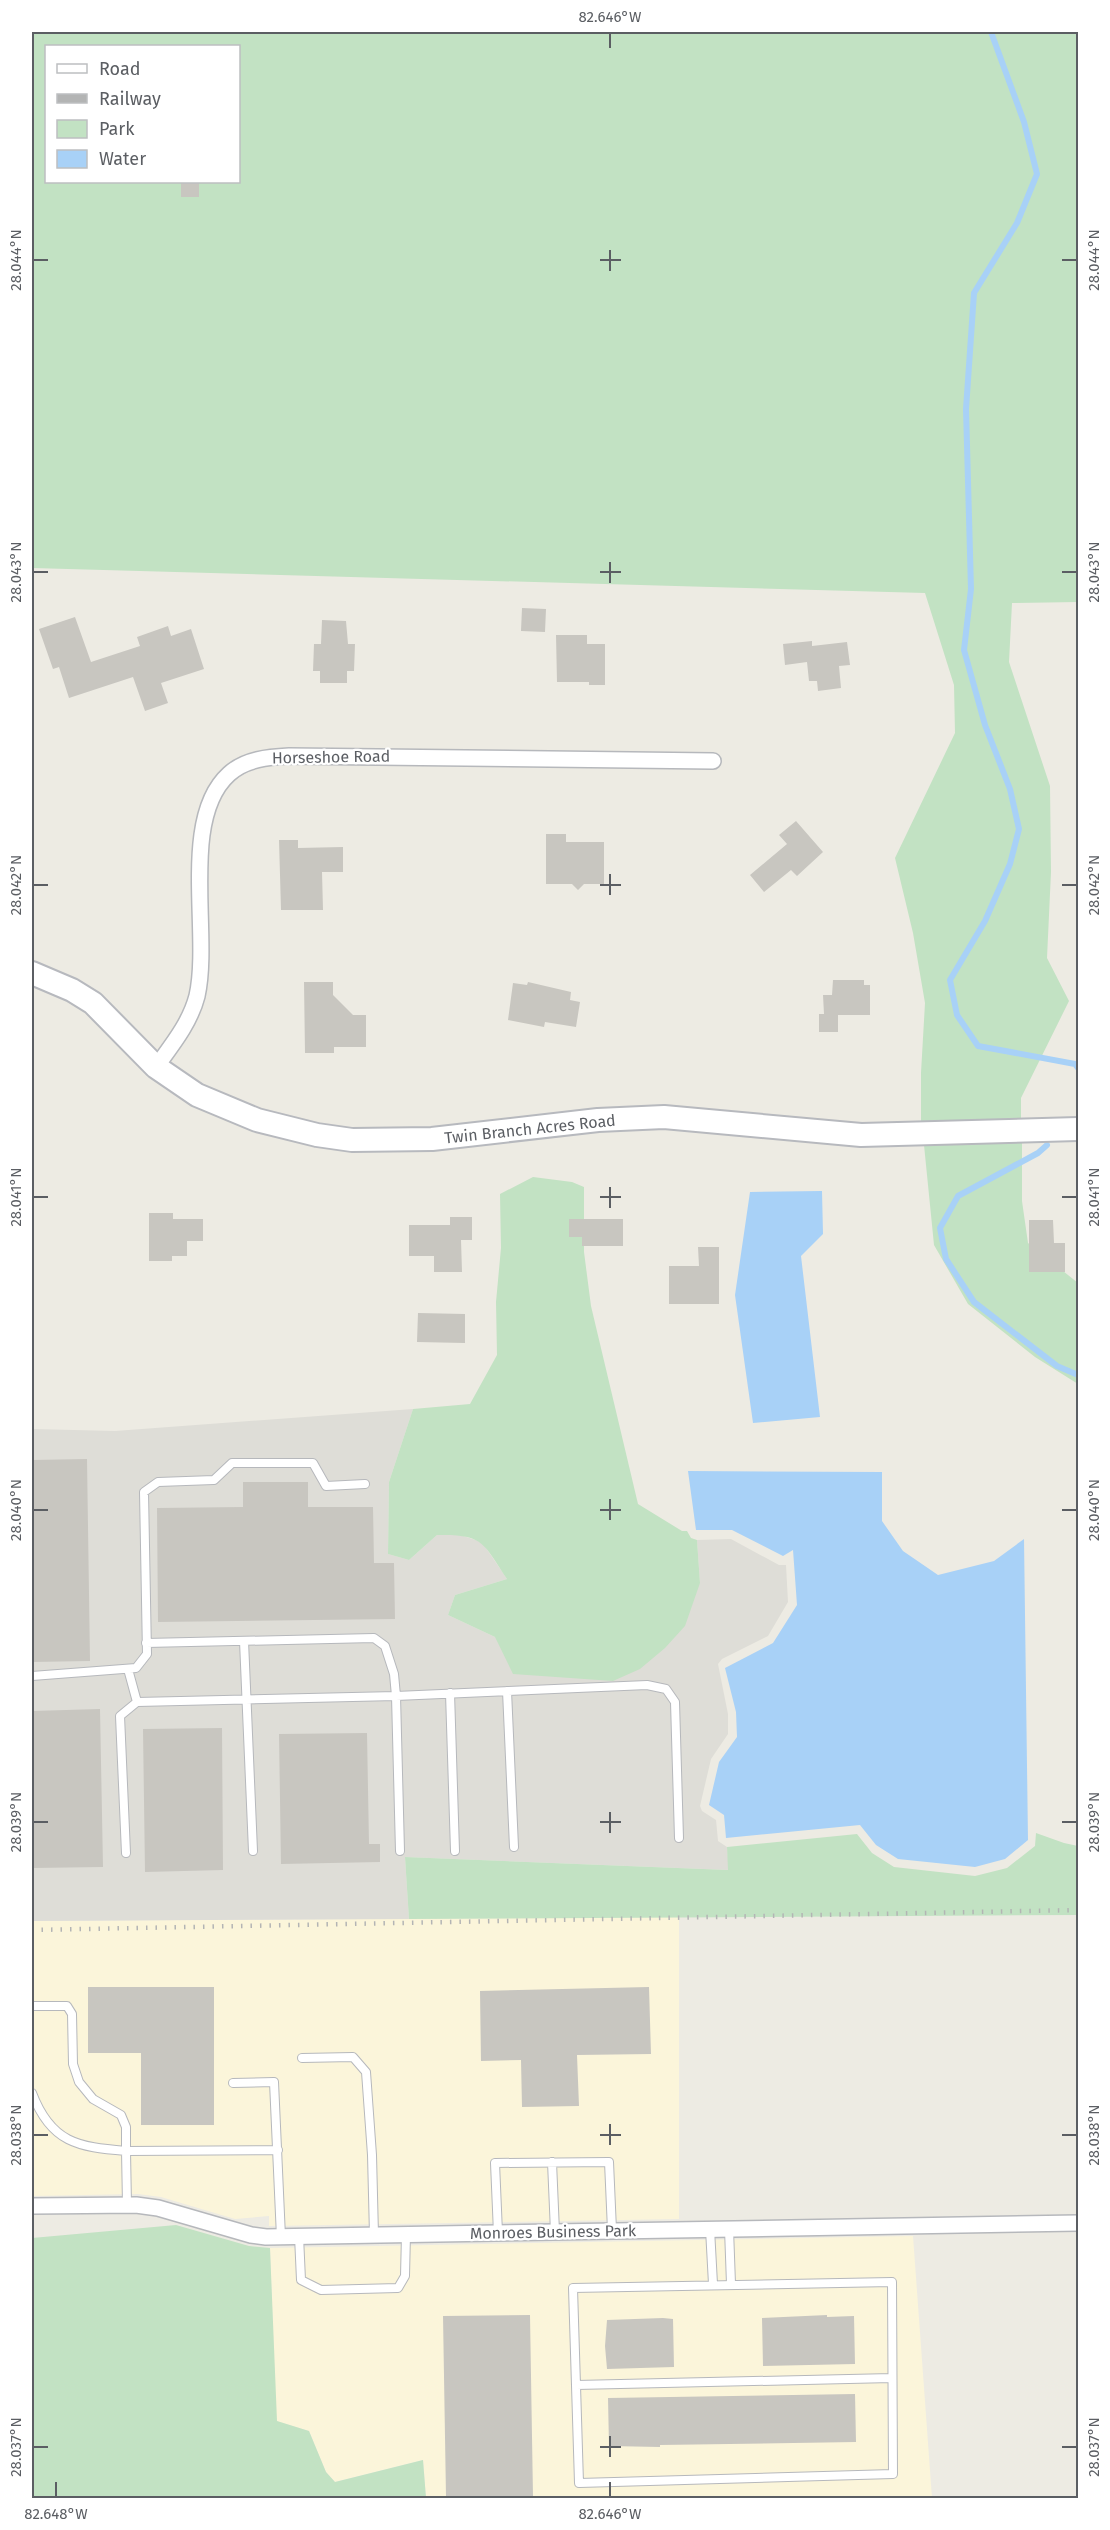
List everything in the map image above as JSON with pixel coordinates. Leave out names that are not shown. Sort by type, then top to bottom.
[{"type":"street","name":"Horseshoe Road","points":[[156,1067],[191,1014],[197,996],[200,972],[201,837],[210,800],[230,772],[246,763],[265,758],[289,756],[713,760]]},
{"type":"street","name":"Twin Branch Acres Road","points":[[32,973],[72,990],[93,1003],[156,1067],[190,1091],[224,1108],[286,1128],[352,1140],[432,1139],[598,1120],[664,1117],[861,1134],[1078,1129]]},
{"type":"street","name":"Monroes Business Park","points":[[32,2206],[127,2205],[158,2208],[251,2235],[281,2237],[1078,2223]]},
{"type":"lane","points":[[32,1676],[136,1668],[147,1654],[144,1492],[158,1482],[214,1480],[232,1463],[313,1463],[326,1486],[365,1484]]},
{"type":"lane","points":[[146,1643],[374,1638],[385,1646],[394,1674],[396,1696],[400,1851]]},
{"type":"lane","points":[[244,1641],[253,1851]]},
{"type":"lane","points":[[128,1669],[137,1702]]},
{"type":"lane","points":[[126,1853],[120,1716],[137,1702],[396,1696],[647,1685],[666,1689],[675,1702],[680,1838]]},
{"type":"lane","points":[[507,1691],[514,1847]]},
{"type":"lane","points":[[450,1694],[455,1851]]},
{"type":"lane","points":[[32,2006],[67,2006],[72,2014],[73,2064],[79,2082],[93,2099],[121,2115],[126,2127],[127,2205]]},
{"type":"lane","points":[[302,2058],[353,2057],[366,2072],[372,2155],[374,2235]]},
{"type":"lane","points":[[233,2083],[274,2082],[281,2237]]},
{"type":"lane","points":[[32,2094],[39,2112],[62,2137],[79,2145],[126,2151],[278,2150]]},
{"type":"lane","points":[[552,2162],[555,2232]]},
{"type":"lane","points":[[498,2233],[495,2163],[609,2162],[612,2230]]},
{"type":"lane","points":[[710,2229],[713,2284]]},
{"type":"lane","points":[[729,2229],[731,2284]]},
{"type":"lane","points":[[299,2236],[301,2280],[321,2290],[398,2288],[405,2276],[406,2234]]},
{"type":"lane","points":[[892,2282],[893,2475],[579,2483],[573,2288],[713,2284],[892,2282]]},
{"type":"lane","points":[[576,2385],[892,2378]]},
{"type":"shaded area","points":[[413,1409],[389,1482],[388,1554],[409,1560],[437,1535],[460,1535],[482,1542],[507,1579],[455,1595],[448,1615],[495,1637],[700,1583],[697,1540],[731,1539],[779,1565],[786,1565],[788,1602],[768,1636],[722,1659],[718,1664],[728,1714],[728,1734],[711,1759],[700,1806],[702,1811],[716,1820],[718,1841],[727,1847],[729,1870],[405,1857],[409,1919],[32,1921],[32,1429],[115,1431]]},
{"type":"shaded area","points":[[679,1917],[679,2219],[269,2226],[269,2216],[235,2219],[161,2197],[138,2194],[32,2196],[32,1921]]},
{"type":"shaded area","points":[[913,2236],[932,2498],[426,2498],[423,2460],[335,2482],[326,2472],[309,2431],[276,2421],[270,2248]]},
{"type":"green space","points":[[32,32],[1078,32],[1078,602],[1012,603],[1009,662],[1050,786],[1051,872],[1047,958],[1069,1001],[1021,1098],[1021,1120],[921,1121],[925,1003],[913,933],[895,858],[955,733],[954,685],[925,593],[32,568]]},
{"type":"green space","points":[[1022,1142],[1022,1201],[1028,1243],[1078,1283],[1078,1384],[1035,1357],[968,1304],[934,1245],[924,1145]]},
{"type":"green space","points":[[533,1177],[572,1182],[584,1187],[584,1252],[591,1306],[638,1504],[682,1531],[687,1531],[691,1538],[697,1540],[700,1583],[685,1626],[665,1648],[640,1669],[613,1681],[513,1674],[495,1637],[448,1615],[455,1595],[507,1579],[481,1543],[464,1536],[437,1535],[409,1560],[388,1554],[389,1482],[413,1409],[470,1404],[497,1355],[496,1302],[501,1248],[500,1194]]},
{"type":"green space","points":[[1036,1833],[1078,1846],[1078,1915],[409,1919],[405,1857],[728,1870],[727,1847],[857,1834],[872,1853],[894,1867],[975,1876],[1007,1868],[1035,1846]]},
{"type":"green space","points":[[176,2225],[249,2246],[270,2248],[277,2421],[309,2431],[326,2472],[335,2482],[423,2460],[426,2498],[32,2498],[32,2238]]},
{"type":"water","points":[[822,1191],[823,1234],[801,1256],[820,1417],[753,1423],[735,1295],[750,1192]]},
{"type":"water","points":[[688,1471],[882,1472],[882,1521],[903,1551],[938,1575],[994,1561],[1024,1539],[1028,1840],[1005,1859],[975,1867],[898,1859],[876,1845],[860,1825],[726,1838],[724,1815],[709,1805],[719,1762],[737,1737],[736,1712],[725,1668],[773,1643],[797,1605],[793,1550],[783,1556],[732,1530],[696,1530]]},
{"type":"building","points":[[181,183],[199,183],[199,197],[181,197]]},
{"type":"building","points":[[522,608],[546,609],[545,632],[521,631]]},
{"type":"building","points":[[75,617],[91,662],[140,646],[137,637],[168,626],[171,636],[191,629],[204,669],[161,683],[168,703],[145,711],[133,677],[69,698],[59,667],[53,669],[39,629]]},
{"type":"building","points":[[322,620],[346,621],[348,644],[355,644],[354,671],[347,671],[347,683],[320,683],[320,671],[313,671],[314,644],[321,644]]},
{"type":"building","points":[[556,635],[587,635],[587,644],[605,644],[605,685],[589,685],[589,682],[557,682]]},
{"type":"building","points":[[812,641],[812,646],[847,642],[850,665],[839,666],[841,688],[818,691],[817,681],[809,681],[807,662],[785,665],[783,644]]},
{"type":"building","points":[[796,821],[823,852],[797,876],[791,870],[764,892],[750,875],[787,844],[779,835]]},
{"type":"building","points":[[546,834],[566,834],[566,842],[604,842],[604,884],[584,884],[578,890],[572,884],[546,884]]},
{"type":"building","points":[[279,840],[298,840],[298,848],[343,847],[343,872],[322,872],[323,910],[281,910]]},
{"type":"building","points":[[833,980],[864,980],[864,985],[870,985],[870,1015],[838,1015],[838,1032],[819,1032],[819,1014],[824,1014],[823,995],[832,995]]},
{"type":"building","points":[[304,982],[333,982],[333,995],[353,1015],[366,1015],[366,1047],[334,1047],[334,1053],[305,1053]]},
{"type":"building","points":[[528,982],[571,992],[570,1000],[580,1002],[576,1027],[545,1022],[544,1027],[508,1020],[513,983],[527,985]]},
{"type":"building","points":[[149,1213],[173,1213],[173,1219],[203,1219],[203,1241],[187,1241],[187,1256],[172,1256],[172,1261],[149,1261]]},
{"type":"building","points":[[450,1217],[472,1217],[472,1240],[461,1240],[462,1272],[434,1272],[434,1256],[409,1256],[409,1225],[450,1225]]},
{"type":"building","points":[[569,1219],[623,1219],[623,1246],[582,1246],[582,1237],[569,1237]]},
{"type":"building","points":[[1029,1220],[1053,1220],[1054,1243],[1065,1243],[1065,1272],[1029,1272]]},
{"type":"building","points":[[698,1247],[719,1247],[719,1304],[669,1304],[669,1266],[699,1266]]},
{"type":"building","points":[[418,1313],[465,1314],[465,1343],[417,1342]]},
{"type":"building","points":[[87,1459],[90,1661],[32,1662],[32,1460]]},
{"type":"building","points":[[243,1482],[308,1482],[308,1507],[373,1507],[374,1563],[394,1563],[395,1619],[158,1622],[157,1508],[243,1507]]},
{"type":"building","points":[[100,1709],[103,1867],[33,1868],[32,1711]]},
{"type":"building","points":[[222,1728],[223,1870],[145,1872],[143,1729]]},
{"type":"building","points":[[367,1733],[369,1844],[380,1844],[380,1862],[281,1864],[279,1734]]},
{"type":"building","points":[[88,1987],[214,1987],[214,2125],[141,2125],[141,2053],[88,2053]]},
{"type":"building","points":[[649,1987],[651,2054],[577,2055],[579,2106],[522,2107],[521,2060],[481,2061],[480,1991]]},
{"type":"building","points":[[530,2315],[533,2497],[446,2497],[443,2316]]},
{"type":"building","points":[[827,2315],[827,2317],[854,2316],[855,2364],[763,2366],[762,2318]]},
{"type":"building","points":[[673,2319],[674,2367],[607,2369],[605,2346],[607,2320]]},
{"type":"building","points":[[855,2394],[856,2442],[660,2445],[660,2447],[609,2446],[608,2398]]},
{"type":"waterway","points":[[991,32],[1024,122],[1037,174],[1017,223],[974,293],[966,409],[971,589],[964,650],[985,725],[1010,789],[1019,829],[1010,864],[985,921],[950,980],[957,1015],[978,1046],[1075,1064],[1078,1068]]},
{"type":"waterway","points":[[1047,1145],[1038,1153],[958,1196],[940,1228],[946,1259],[974,1302],[1057,1366],[1078,1375]]},
{"type":"railway","points":[[32,1930],[1078,1910]]}]
